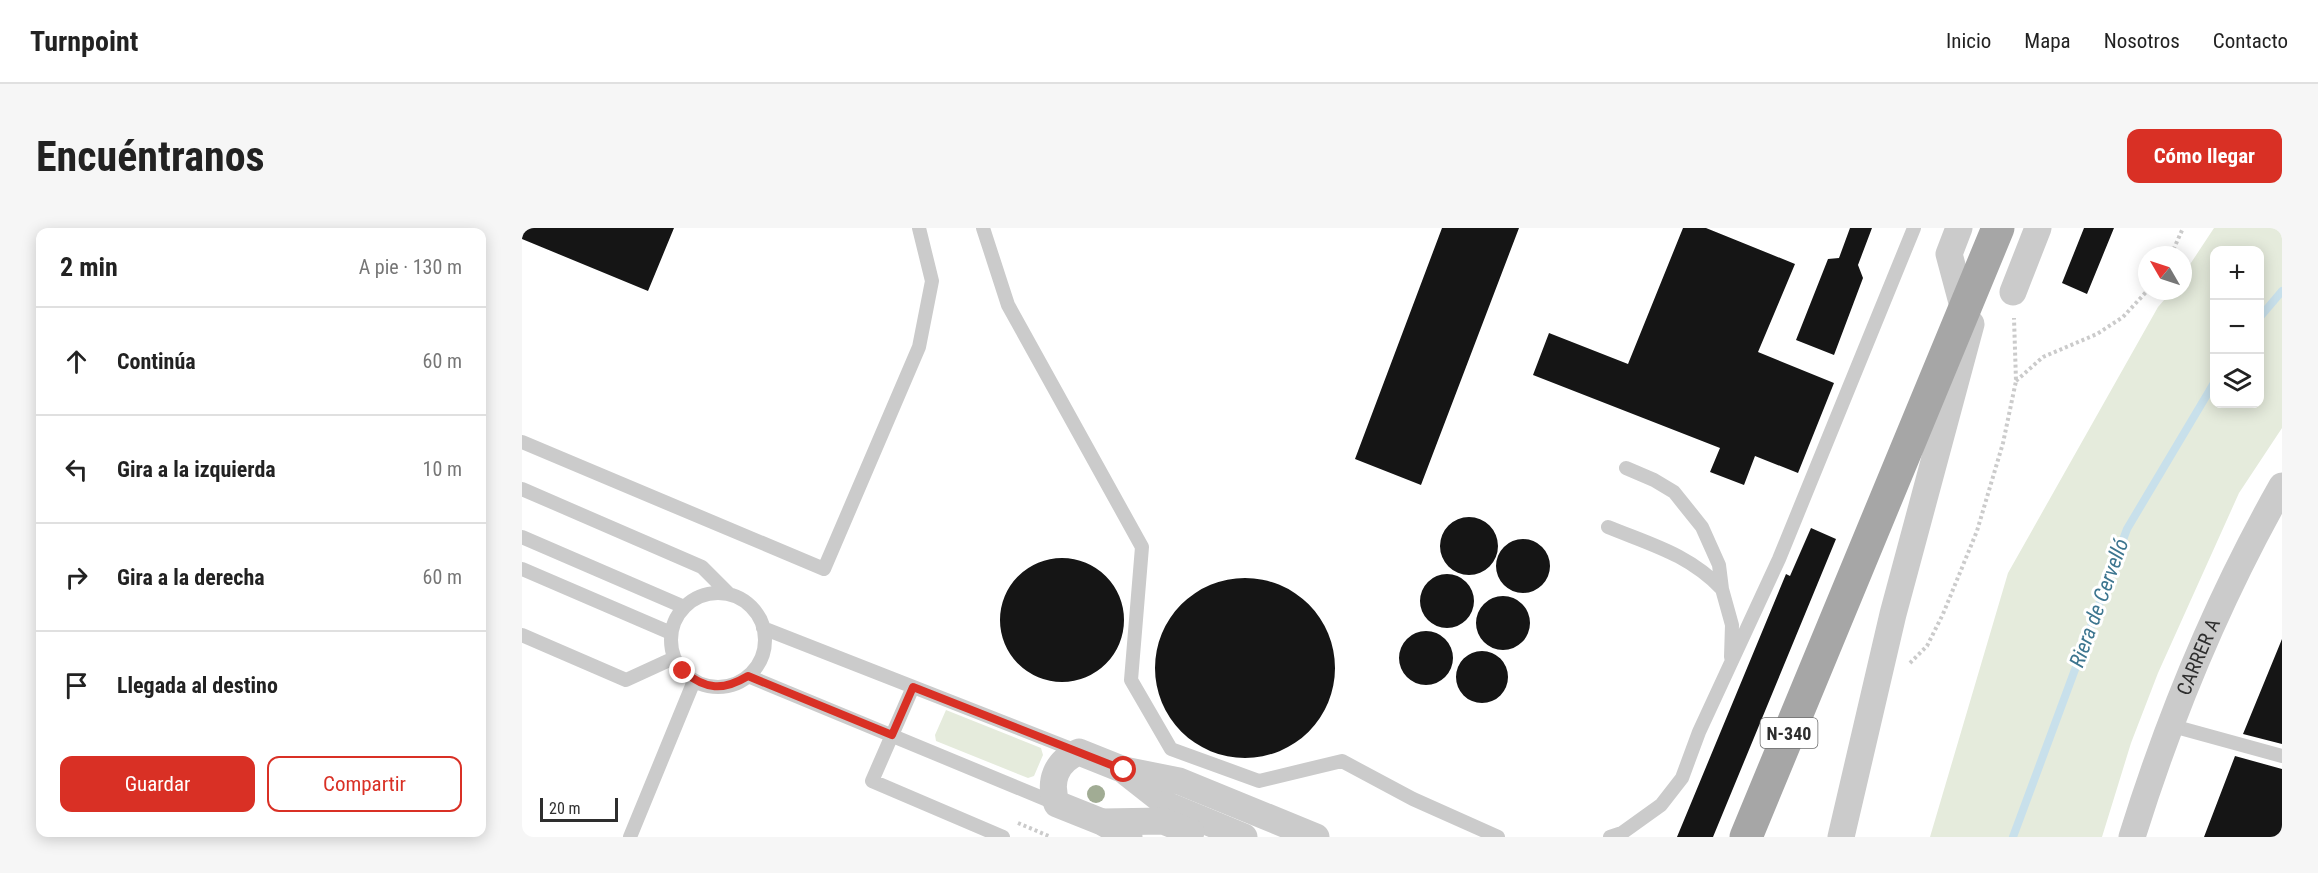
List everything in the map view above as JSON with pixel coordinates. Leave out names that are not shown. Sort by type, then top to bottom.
[{"type":"main road","name":"N-340","points":[[1746,837],[1997,231]]},
{"type":"street","points":[[1959,228],[1948,254],[1964,310]]},
{"type":"street","points":[[2013,292],[2038,228]]},
{"type":"street","points":[[1841,837],[1893,614],[1997,231]]},
{"type":"street","name":"CARRER A","points":[[2132,837],[2169,725],[2229,587],[2282,486]]},
{"type":"street","points":[[1129,837],[1102,822],[1057,804],[1052,782],[1063,761],[1079,752],[1124,770],[1179,781],[1316,837]]},
{"type":"street","points":[[1124,770],[1169,806],[1245,837]]},
{"type":"street","points":[[1102,822],[1163,821],[1203,837]]},
{"type":"lane","points":[[522,442],[824,569],[919,347],[932,281],[919,228]]},
{"type":"lane","points":[[983,228],[1008,305],[1142,547],[1131,680],[1171,749],[1259,781],[1342,761],[1413,799],[1498,837]]},
{"type":"lane","points":[[1610,837],[1622,833],[1661,805],[1682,778],[1699,732],[1779,559],[1914,228]]},
{"type":"lane","points":[[1626,468],[1674,492],[1702,527],[1719,565],[1722,589],[1732,625],[1731,663]]},
{"type":"lane","points":[[522,489],[702,567],[729,594],[744,601],[757,613],[765,641],[762,657],[748,676],[726,686],[709,686],[694,681],[683,671],[674,658],[671,633],[684,607],[695,599],[711,593],[729,594]]},
{"type":"lane","points":[[1608,527],[1680,555],[1705,572],[1722,589]]},
{"type":"lane","points":[[522,537],[684,607]]},
{"type":"lane","points":[[522,569],[671,633]]},
{"type":"lane","points":[[763,628],[1079,752]]},
{"type":"lane","points":[[522,635],[626,680],[674,658]]},
{"type":"lane","points":[[748,676],[1057,804]]},
{"type":"lane","points":[[630,837],[694,681]]},
{"type":"lane","points":[[913,687],[872,781],[1003,837]]},
{"type":"lane","points":[[2169,725],[2282,756]]},
{"type":"path","points":[[2175,246],[2183,228]]},
{"type":"path","points":[[1878,680],[1907,666],[1927,646],[1943,614],[1977,531],[2003,443],[2016,381],[2013,292]]},
{"type":"path","points":[[2016,381],[2043,357],[2097,334],[2123,317],[2139,300]]},
{"type":"path","points":[[1011,820],[1051,837]]},
{"type":"green space","points":[[2214,228],[2282,228],[2282,428],[2239,493],[2158,673],[2131,743],[2102,837],[1930,837],[2008,573],[2158,307],[2164,300],[2192,300],[2192,261]]},
{"type":"green space","points":[[946,710],[1041,748],[1043,755],[1034,776],[1028,778],[936,741],[935,735]]},
{"type":"building","points":[[522,228],[674,228],[648,291],[522,239]]},
{"type":"building","points":[[1442,228],[1519,228],[1421,485],[1355,459]]},
{"type":"building","points":[[1683,228],[1706,228],[1795,264],[1758,352],[1834,383],[1798,473],[1755,456],[1744,485],[1710,472],[1720,448],[1533,375],[1549,333],[1628,364]]},
{"type":"building","points":[[1850,228],[1872,228],[1858,265],[1863,278],[1834,355],[1796,340],[1828,259],[1839,258]]},
{"type":"building","points":[[2084,228],[2114,228],[2087,294],[2062,283]]},
{"type":"building","points":[[1469,517],[1485,522],[1493,530],[1498,546],[1493,562],[1485,570],[1469,575],[1453,570],[1445,562],[1440,546],[1445,530],[1453,522]]},
{"type":"building","points":[[1811,528],[1836,539],[1713,837],[1677,837],[1786,574],[1790,576]]},
{"type":"building","points":[[1518,539],[1528,539],[1538,543],[1546,551],[1550,566],[1546,581],[1538,589],[1528,593],[1518,593],[1508,589],[1500,581],[1496,571],[1496,561],[1500,551],[1508,543]]},
{"type":"building","points":[[1062,558],[1086,563],[1106,576],[1119,596],[1124,620],[1119,644],[1106,664],[1086,677],[1062,682],[1038,677],[1018,664],[1005,644],[1000,620],[1005,596],[1018,576],[1038,563]]},
{"type":"building","points":[[1442,574],[1452,574],[1462,578],[1470,586],[1474,601],[1470,616],[1462,624],[1452,628],[1442,628],[1432,624],[1424,616],[1420,606],[1420,596],[1424,586],[1432,578]]},
{"type":"building","points":[[1245,578],[1279,585],[1295,593],[1309,604],[1320,618],[1328,634],[1335,668],[1328,702],[1320,718],[1309,732],[1295,743],[1279,751],[1245,758],[1211,751],[1195,743],[1181,732],[1170,718],[1162,702],[1155,668],[1162,634],[1170,618],[1181,604],[1195,593],[1211,585]]},
{"type":"building","points":[[1503,596],[1513,598],[1522,604],[1528,613],[1530,623],[1528,633],[1522,642],[1513,648],[1503,650],[1493,648],[1484,642],[1478,633],[1476,623],[1478,613],[1484,604],[1493,598]]},
{"type":"building","points":[[1421,631],[1431,631],[1441,635],[1449,643],[1453,658],[1449,673],[1441,681],[1431,685],[1421,685],[1411,681],[1403,673],[1399,663],[1399,653],[1403,643],[1411,635]]},
{"type":"building","points":[[2282,639],[2282,744],[2243,734]]},
{"type":"building","points":[[1482,651],[1492,653],[1500,659],[1506,667],[1508,677],[1506,687],[1500,695],[1492,701],[1482,703],[1472,701],[1464,695],[1458,687],[1456,677],[1458,667],[1464,659],[1472,653]]},
{"type":"building","points":[[2235,756],[2282,769],[2282,837],[2204,837]]},
{"type":"waterway","name":"Riera de Cervelló","points":[[2264,312],[2282,291]]},
{"type":"waterway","name":"Riera de Cervelló","points":[[2013,837],[2127,529],[2210,390]]},
{"type":"route","points":[[683,671],[694,681],[709,686],[734,684],[748,676],[892,735],[913,687],[1124,770]]}]
